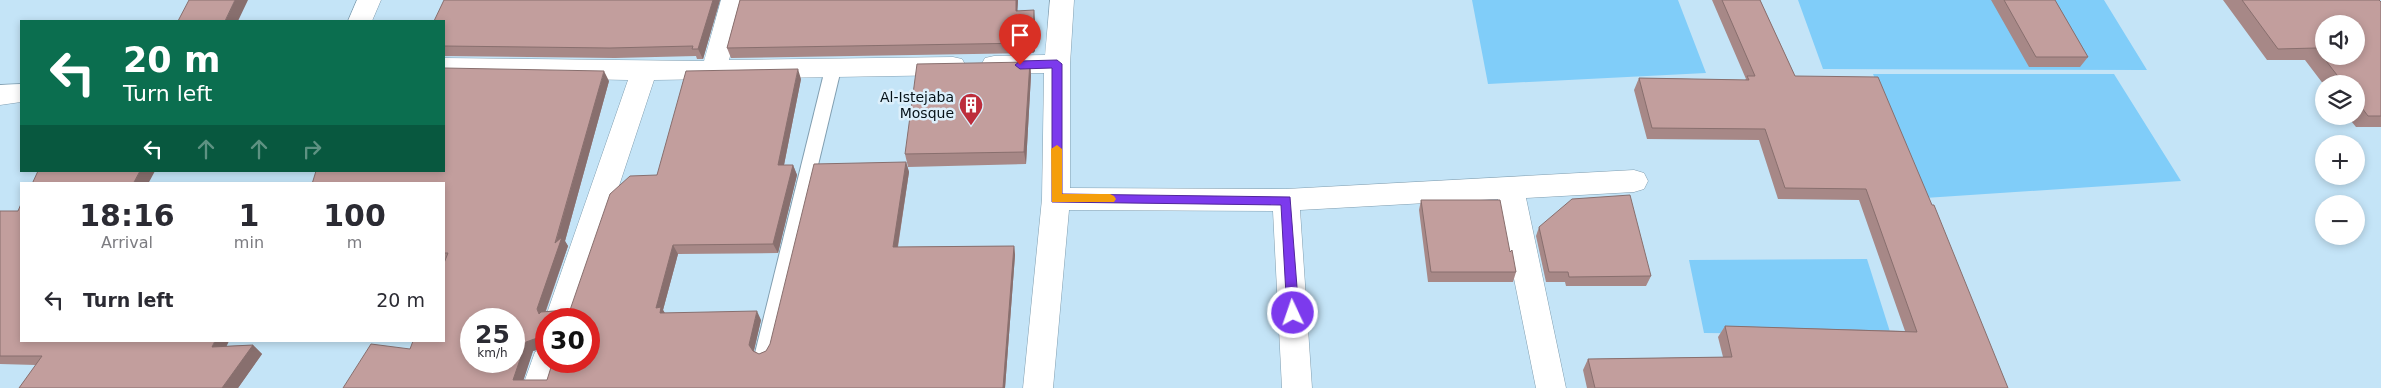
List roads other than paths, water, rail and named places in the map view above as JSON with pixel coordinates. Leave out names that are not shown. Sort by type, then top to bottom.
[{"type":"street","points":[[360,20],[369,0]]},
{"type":"street","points":[[714,70],[733,0]]},
{"type":"street","points":[[1038,388],[1056,199],[1057,64],[1062,0]]},
{"type":"street","points":[[445,67],[644,71],[1057,64]]},
{"type":"street","points":[[564,308],[644,71]]},
{"type":"street","points":[[0,95],[20,94]]},
{"type":"street","points":[[1056,199],[1286,200],[1634,181]]},
{"type":"street","points":[[1510,188],[1551,388]]},
{"type":"street","points":[[1286,200],[1297,388]]},
{"type":"street","points":[[537,388],[542,373]]},
{"type":"lane","points":[[764,353],[833,69]]},
{"type":"place","name":"Al-Istejaba Mosque","points":[[971,126]]}]
